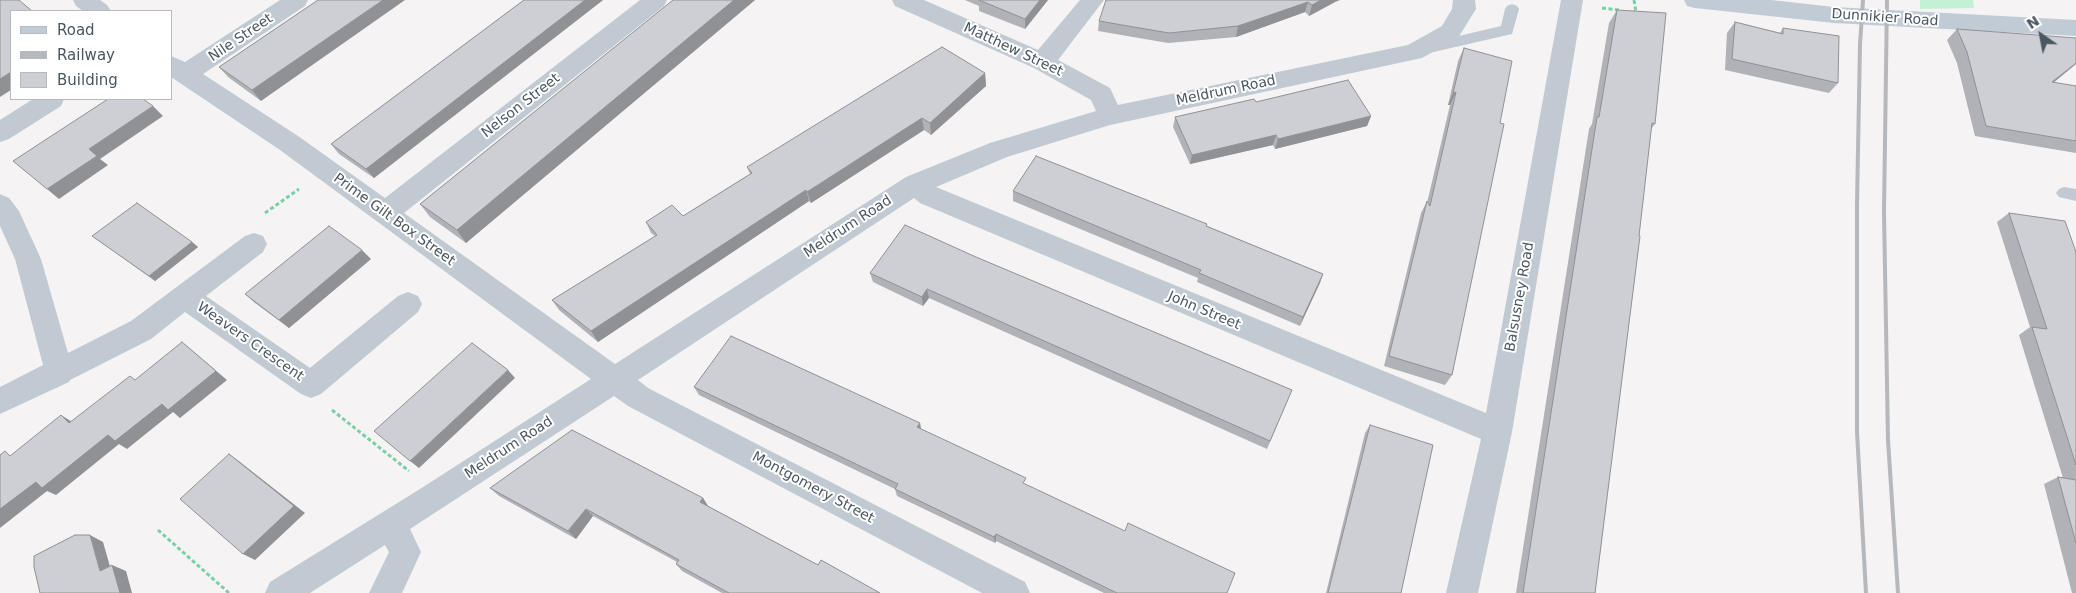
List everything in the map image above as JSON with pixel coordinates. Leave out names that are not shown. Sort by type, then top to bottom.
[{"type":"street","points":[[84,0],[98,10]]},
{"type":"street","name":"Nile Street","points":[[178,70],[297,0]]},
{"type":"street","name":"Nelson Street","points":[[386,213],[656,0]]},
{"type":"street","name":"Matthew Street","points":[[903,0],[1042,62],[1101,94],[1110,116]]},
{"type":"street","points":[[1042,62],[1093,0]]},
{"type":"street","name":"Meldrum Road","points":[[281,593],[391,524],[915,184],[1000,150],[1110,116],[1414,52],[1450,32],[1464,9],[1464,0]]},
{"type":"street","name":"Dunnikier Road","points":[[1694,0],[1834,15],[2076,28]]},
{"type":"street","name":"Balsusney Road","points":[[1462,593],[1497,432],[1572,2]]},
{"type":"street","name":"Prime Gilt Box Street","points":[[178,70],[289,143],[580,354],[613,380]]},
{"type":"street","points":[[0,132],[50,100]]},
{"type":"street","name":"John Street","points":[[915,184],[929,196],[1497,432]]},
{"type":"street","points":[[0,205],[10,219],[28,259],[59,372]]},
{"type":"street","name":"Weavers Crescent","points":[[0,401],[142,330],[254,244]]},
{"type":"street","name":"Weavers Crescent","points":[[185,297],[311,385],[408,304]]},
{"type":"street","name":"Montgomery Street","points":[[613,380],[638,397],[1014,593]]},
{"type":"street","points":[[385,593],[405,552],[391,524]]},
{"type":"lane","points":[[1414,52],[1507,30],[1512,9]]},
{"type":"path","points":[[1572,2],[1636,12],[1634,0]]},
{"type":"path","points":[[265,213],[301,187]]},
{"type":"path","points":[[328,408],[411,473]]},
{"type":"path","points":[[158,530],[229,593]]},
{"type":"green space","points":[[1920,0],[1973,0],[1974,8],[1920,9]]},
{"type":"building","points":[[0,0],[19,0],[31,10],[10,10],[10,73],[0,79]]},
{"type":"building","points":[[318,0],[383,0],[252,90],[219,67]]},
{"type":"building","points":[[524,0],[585,0],[366,169],[331,144]]},
{"type":"building","points":[[673,0],[734,0],[457,230],[420,204]]},
{"type":"building","points":[[979,0],[1040,0],[1025,19]]},
{"type":"building","points":[[1106,0],[1321,0],[1312,5],[1308,2],[1238,26],[1169,33],[1099,21]]},
{"type":"building","points":[[1617,10],[1666,13],[1655,124],[1652,123],[1640,236],[1595,593],[1523,593],[1597,117],[1599,117]]},
{"type":"building","points":[[1735,22],[1783,34],[1783,28],[1839,36],[1838,83],[1732,59]]},
{"type":"building","points":[[1957,29],[2076,38],[2076,63],[2052,82],[2076,86],[2076,141],[1986,126],[1967,52]]},
{"type":"building","points":[[942,47],[985,73],[930,123],[922,118],[807,192],[806,190],[591,331],[552,300],[657,235],[646,222],[672,205],[683,216],[752,173],[747,167]]},
{"type":"building","points":[[1464,48],[1512,61],[1500,123],[1504,124],[1452,375],[1389,356],[1427,201],[1430,206]]},
{"type":"building","points":[[1348,80],[1371,116],[1278,139],[1276,135],[1192,155],[1175,117],[1254,99],[1256,102]]},
{"type":"building","points":[[106,100],[144,100],[153,106],[89,149],[97,156],[47,189],[13,161]]},
{"type":"building","points":[[1036,156],[1207,224],[1206,226],[1323,274],[1303,317],[1199,273],[1201,270],[1013,191]]},
{"type":"building","points":[[137,203],[192,242],[149,276],[92,236]]},
{"type":"building","points":[[2009,213],[2065,221],[2076,252],[2076,465],[2032,327],[2047,329]]},
{"type":"building","points":[[905,225],[976,257],[1292,390],[1270,441],[927,289],[922,297],[870,273]]},
{"type":"building","points":[[329,226],[362,250],[279,320],[245,294]]},
{"type":"building","points":[[731,336],[920,423],[917,427],[1026,478],[1023,483],[1125,531],[1128,523],[1235,573],[1227,593],[1117,593],[996,534],[994,537],[895,489],[898,484],[694,387]]},
{"type":"building","points":[[182,342],[216,371],[168,410],[162,404],[115,441],[108,435],[42,488],[36,482],[0,509],[0,455],[5,451],[10,456],[61,415],[69,423],[130,376],[135,380]]},
{"type":"building","points":[[472,343],[508,370],[410,461],[374,431]]},
{"type":"building","points":[[1370,425],[1433,445],[1401,593],[1328,593]]},
{"type":"building","points":[[572,430],[703,498],[700,502],[818,565],[821,560],[880,593],[729,593],[676,564],[679,560],[586,509],[568,531],[490,488]]},
{"type":"building","points":[[229,454],[294,506],[243,554],[180,499]]},
{"type":"building","points":[[2058,477],[2076,480],[2076,543]]},
{"type":"building","points":[[75,535],[90,535],[100,571],[112,565],[120,593],[40,593],[34,567],[34,556]]},
{"type":"railway","points":[[1863,0],[1860,44],[1857,204],[1857,432],[1866,593]]},
{"type":"railway","points":[[1887,0],[1884,212],[1888,440],[1898,593]]}]
